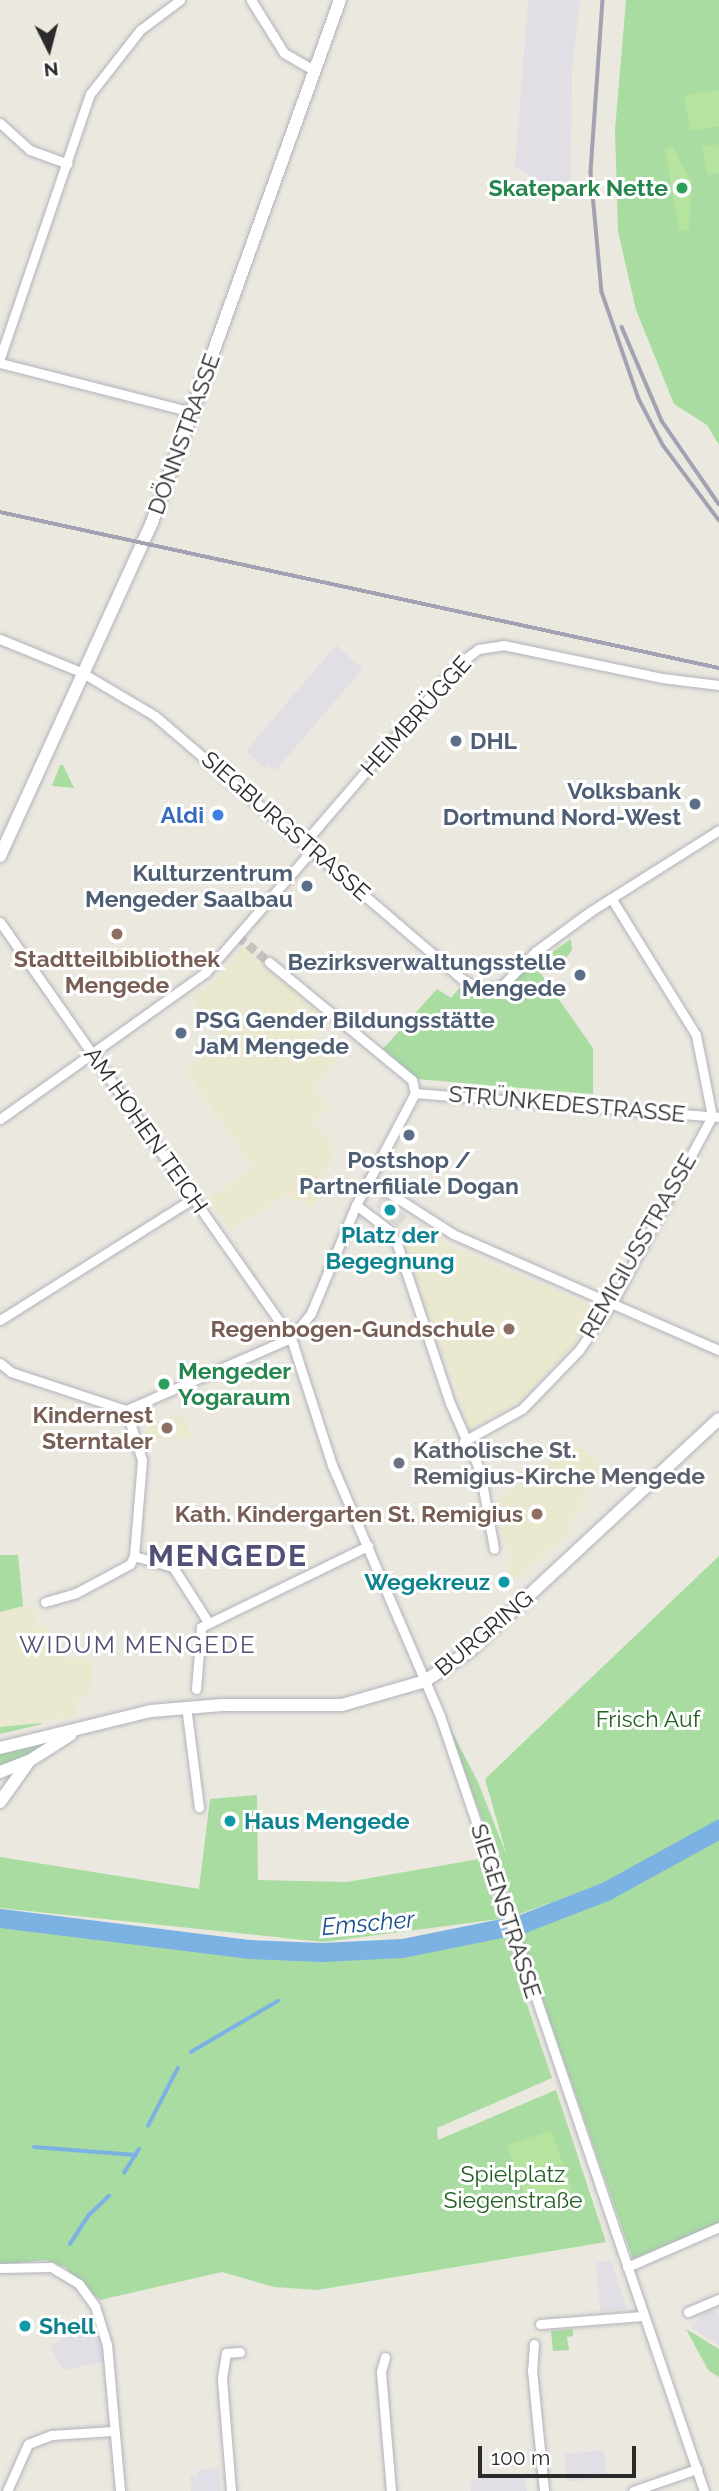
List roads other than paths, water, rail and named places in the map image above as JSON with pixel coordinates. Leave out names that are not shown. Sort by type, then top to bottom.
[{"type":"main road","name":"DÖNNSTRASSE","points":[[0,856],[81,672],[138,556],[340,0]]},
{"type":"main road","name":"BURGRING","points":[[0,1748],[186,1706],[342,1705],[425,1681],[468,1653],[719,1419]]},
{"type":"main road","points":[[0,1772],[29,1761],[81,1728]]},
{"type":"main road","points":[[0,1802],[29,1761]]},
{"type":"street","points":[[0,358],[90,94],[107,66],[139,30],[180,0]]},
{"type":"street","points":[[251,0],[284,53],[315,71]]},
{"type":"street","points":[[0,123],[30,149],[68,164]]},
{"type":"street","points":[[0,363],[192,412]]},
{"type":"street","name":"SIEGBURGSTRASSE","points":[[0,639],[81,672],[185,739],[471,987],[482,990],[501,987],[535,952],[611,898]]},
{"type":"street","name":"HEIMBRÜGGE","points":[[0,1119],[206,972],[458,664],[479,649],[503,645],[662,678],[719,685]]},
{"type":"street","points":[[715,1117],[696,1035],[611,898],[719,830]]},
{"type":"street","name":"AM HOHEN TEICH","points":[[0,922],[291,1338]]},
{"type":"street","points":[[0,1363],[18,1375],[126,1410],[291,1338],[311,1313],[356,1205],[415,1093],[412,1080],[269,962]]},
{"type":"street","name":"STRÜNKEDESTRASSE","points":[[415,1093],[715,1117]]},
{"type":"street","name":"REMIGIUSSTRASSE","points":[[464,1441],[522,1409],[579,1350],[613,1301],[715,1117]]},
{"type":"street","points":[[369,1180],[439,1227],[613,1301],[719,1350]]},
{"type":"street","points":[[0,1320],[194,1198]]},
{"type":"street","points":[[356,1205],[389,1230],[397,1244],[464,1441],[488,1501],[494,1549]]},
{"type":"street","name":"SIEGENSTRASSE","points":[[291,1338],[327,1450],[425,1681],[704,2491]]},
{"type":"street","points":[[45,1602],[76,1593],[130,1564],[134,1556],[142,1460],[126,1410]]},
{"type":"street","points":[[205,1625],[368,1546]]},
{"type":"street","points":[[134,1556],[173,1567],[205,1625],[197,1689]]},
{"type":"street","points":[[186,1706],[199,1807]]},
{"type":"street","points":[[627,2267],[719,2227]]},
{"type":"street","points":[[0,2268],[51,2267],[88,2293],[107,2345],[120,2491]]},
{"type":"street","points":[[688,2312],[719,2298]]},
{"type":"street","points":[[540,2324],[643,2316]]},
{"type":"street","points":[[534,2344],[532,2370],[544,2491]]},
{"type":"street","points":[[231,2491],[222,2378],[226,2353],[240,2352]]},
{"type":"street","points":[[385,2357],[381,2372],[391,2491]]},
{"type":"street","points":[[7,2491],[29,2444],[51,2435],[113,2431]]},
{"type":"street","points":[[633,2491],[696,2469]]},
{"type":"waterway","name":"Emscher","points":[[0,1918],[250,1949],[322,1952],[402,1948],[521,1924],[606,1891],[719,1829]]},
{"type":"waterway","points":[[289,1959],[291,1951]]},
{"type":"waterway","points":[[191,2052],[278,2001]]},
{"type":"waterway","points":[[148,2126],[178,2068]]},
{"type":"waterway","points":[[34,2147],[136,2155]]},
{"type":"waterway","points":[[124,2173],[139,2149]]},
{"type":"waterway","points":[[70,2244],[88,2216],[109,2196]]},
{"type":"tunnel","points":[[238,936],[269,962]]},
{"type":"railway","points":[[603,0],[591,172],[602,292],[639,399],[663,445],[719,520]]},
{"type":"railway","points":[[622,327],[662,421],[719,504]]},
{"type":"railway","points":[[0,512],[719,668]]},
{"type":"place","name":"Skatepark Nette","points":[[682,188]]},
{"type":"place","name":"DHL","points":[[456,741]]},
{"type":"place","name":"Volksbank Dortmund Nord-West","points":[[695,804]]},
{"type":"place","name":"Aldi","points":[[218,815]]},
{"type":"place","name":"Kulturzentrum Mengeder Saalbau","points":[[307,886]]},
{"type":"place","name":"Stadtteilbibliothek Mengede","points":[[117,934]]},
{"type":"place","name":"Bezirksverwaltungsstelle Mengede","points":[[580,975]]},
{"type":"place","name":"PSG Gender Bildungsstätte JaM Mengede","points":[[181,1033]]},
{"type":"place","name":"Postshop / Partnerfiliale Dogan","points":[[409,1135]]},
{"type":"place","name":"Platz der Begegnung","points":[[390,1210]]},
{"type":"place","name":"Regenbogen-Gundschule","points":[[509,1329]]},
{"type":"place","name":"Mengeder Yogaraum","points":[[164,1384]]},
{"type":"place","name":"Kindernest Sterntaler","points":[[167,1428]]},
{"type":"place","name":"Katholische St. Remigius-Kirche Mengede","points":[[399,1463]]},
{"type":"place","name":"Kath. Kindergarten St. Remigius","points":[[537,1514]]},
{"type":"place","name":"Wegekreuz","points":[[504,1582]]},
{"type":"place","name":"Haus Mengede","points":[[230,1821]]},
{"type":"place","name":"Shell","points":[[25,2326]]},
{"type":"district","name":"MENGEDE","points":[[228,1556]]},
{"type":"district","name":"WIDUM MENGEDE","points":[[138,1645]]},
{"type":"park label","name":"Frisch Auf","points":[[648,1719]]},
{"type":"park label","name":"Spielplatz Siegenstraße","points":[[513,2187]]}]
